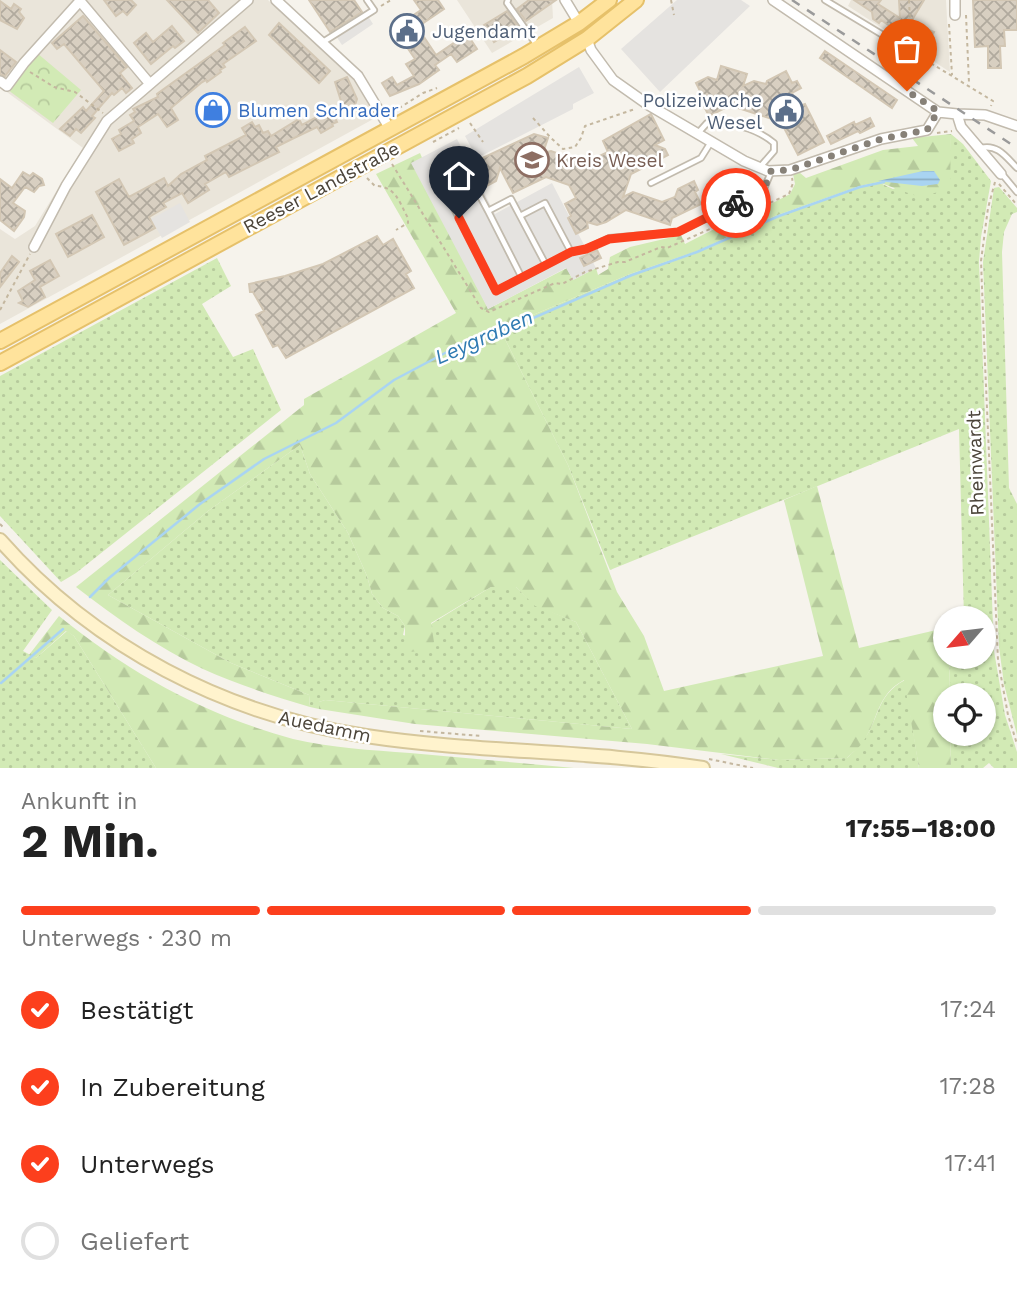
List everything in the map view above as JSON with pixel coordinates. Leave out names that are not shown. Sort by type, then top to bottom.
[{"type":"main road","name":"Reeser Landstraße","points":[[0,341],[538,48],[579,23],[609,0]]},
{"type":"main road","name":"Reeser Landstraße","points":[[0,363],[527,76],[587,39],[636,0]]},
{"type":"main road","points":[[579,23],[587,39]]},
{"type":"street","points":[[34,247],[66,186],[110,118],[248,0]]},
{"type":"street","points":[[276,0],[358,76],[390,129]]},
{"type":"street","points":[[565,0],[579,23]]},
{"type":"street","points":[[773,0],[938,111],[985,114],[1017,126]]},
{"type":"street","points":[[955,0],[956,15]]},
{"type":"street","points":[[4,83],[80,1],[150,84]]},
{"type":"street","points":[[587,39],[591,50],[613,80],[647,104],[711,142],[771,171],[790,170],[881,139],[927,130],[938,111]]},
{"type":"street","points":[[957,114],[961,127],[980,148],[999,177]]},
{"type":"street","name":"Auedamm","points":[[4,536],[59,599],[116,642],[206,691],[256,711],[309,726],[365,736],[706,763]]},
{"type":"lane","points":[[323,43],[374,10],[367,0]]},
{"type":"lane","points":[[508,0],[510,10],[538,48]]},
{"type":"lane","points":[[825,0],[911,52]]},
{"type":"lane","points":[[697,133],[706,124],[722,123],[762,133],[774,143],[774,151],[760,168]]},
{"type":"lane","points":[[652,183],[701,158],[711,142]]},
{"type":"lane","points":[[980,148],[994,147],[1017,168]]},
{"type":"lane","points":[[522,278],[458,155],[434,169],[496,291],[522,278],[571,252],[609,239],[681,231],[764,189],[771,171]]},
{"type":"lane","points":[[999,177],[1017,192]]},
{"type":"lane","points":[[488,211],[511,199],[546,265]]},
{"type":"lane","points":[[520,216],[545,203],[571,252]]},
{"type":"path","points":[[374,10],[391,0]]},
{"type":"path","points":[[671,0],[674,16]]},
{"type":"path","points":[[908,0],[911,52],[993,101],[985,114]]},
{"type":"path","points":[[952,76],[949,15],[965,14],[970,85]]},
{"type":"path","points":[[21,66],[54,87],[75,92],[110,118]]},
{"type":"path","points":[[533,118],[564,149],[575,147],[585,126],[647,104]]},
{"type":"path","points":[[470,122],[483,142]]},
{"type":"path","points":[[927,130],[934,133],[947,130],[958,134]]},
{"type":"path","points":[[364,174],[375,186],[386,186],[392,190],[408,218],[408,223],[396,230]]},
{"type":"path","points":[[999,177],[1017,205]]},
{"type":"path","name":"Rheinwardt","points":[[999,177],[988,208],[981,261],[998,660],[1008,715],[1017,744]]},
{"type":"path","points":[[0,310],[34,247]]},
{"type":"path","points":[[0,524],[4,536]]},
{"type":"path","points":[[422,731],[489,736]]},
{"type":"path","points":[[706,763],[731,763],[753,768]]},
{"type":"path","points":[[730,768],[731,763]]},
{"type":"shaded area","points":[[0,0],[268,0],[356,82],[377,117],[0,324],[0,229],[15,239],[35,226],[83,148],[0,87]]},
{"type":"shaded area","points":[[457,0],[552,0],[553,18],[492,53]]},
{"type":"shaded area","points":[[677,0],[741,0],[750,6],[660,92],[621,49]]},
{"type":"shaded area","points":[[851,0],[946,0],[950,72],[848,6]]},
{"type":"shaded area","points":[[366,13],[373,24],[342,45],[334,33]]},
{"type":"shaded area","points":[[579,67],[594,93],[573,104],[573,109],[477,158],[465,136]]},
{"type":"shaded area","points":[[457,139],[495,214],[552,183],[596,268],[573,280],[566,268],[488,309],[411,163]]},
{"type":"shaded area","points":[[180,203],[190,222],[162,238],[151,219]]},
{"type":"green space","points":[[37,53],[81,90],[53,123],[8,90]]},
{"type":"green space","points":[[951,134],[963,144],[991,181],[979,262],[992,606],[964,606],[959,429],[610,570],[568,465],[500,329],[630,274],[697,251],[775,216],[869,184],[878,182],[893,189],[949,166]]},
{"type":"green space","points":[[951,134],[950,189],[919,197],[878,182],[860,186],[775,216],[697,251],[630,274],[500,329],[568,465],[617,592],[644,636],[664,691],[823,656],[784,500],[817,486],[859,648],[933,631],[933,669],[949,669],[950,683],[933,683],[933,746],[950,746],[951,768],[919,768],[904,680],[888,693],[863,742],[847,758],[779,760],[647,744],[415,724],[319,709],[319,702],[325,700],[632,729],[576,622],[535,606],[516,587],[491,587],[431,623],[434,642],[426,650],[410,652],[405,646],[405,626],[398,616],[383,608],[372,594],[348,533],[310,474],[300,445],[208,511],[108,595],[231,663],[309,695],[310,707],[216,675],[186,660],[137,631],[76,587],[304,405],[304,399],[456,313],[376,174],[420,153],[488,309],[567,268],[573,280],[596,268],[598,275],[608,269],[610,257],[630,247],[681,235],[685,244],[728,222],[734,223],[790,194],[795,184],[793,174],[799,172],[806,178],[883,150],[918,146],[912,138]]},
{"type":"green space","points":[[999,187],[1017,208],[1004,232],[1002,252],[1009,488],[1017,504],[1017,735],[1004,684],[999,647],[983,262],[994,188]]},
{"type":"green space","points":[[217,258],[231,286],[202,304],[233,357],[253,349],[281,410],[76,573],[61,582],[0,516],[0,376]]},
{"type":"green space","points":[[300,445],[310,474],[348,533],[372,594],[383,608],[398,616],[405,626],[403,635],[433,643],[431,624],[491,587],[516,587],[535,605],[576,622],[632,729],[325,700],[319,702],[319,709],[310,707],[309,695],[231,663],[108,595],[208,511]]},
{"type":"green space","points":[[0,560],[52,610],[23,651],[36,658],[67,631],[74,636],[156,768],[0,768]]},
{"type":"green space","points":[[59,616],[113,656],[169,690],[229,718],[293,739],[351,748],[574,768],[156,768],[74,636],[66,631],[36,658],[29,655]]},
{"type":"green space","points":[[996,663],[1005,715],[1017,752],[1017,768],[994,768],[989,763],[983,768],[951,768],[950,746],[996,746],[996,683],[950,683],[949,669],[996,669]]},
{"type":"green space","points":[[905,680],[919,768],[778,768],[721,754],[779,760],[847,758],[868,734],[888,693]]},
{"type":"water","points":[[934,171],[940,180],[938,184],[922,186],[878,181]]},
{"type":"building","points":[[104,0],[131,0],[136,5],[127,15],[123,11],[116,16]]},
{"type":"building","points":[[167,0],[208,0],[219,13],[198,33]]},
{"type":"building","points":[[309,0],[354,0],[362,12],[330,32]]},
{"type":"building","points":[[414,0],[438,0],[444,9],[419,26],[436,55],[467,34],[477,49],[457,62],[451,54],[435,65],[439,70],[419,84],[390,96],[382,83],[392,77],[397,85],[414,76],[406,64],[415,59],[394,28],[421,10]]},
{"type":"building","points":[[529,0],[556,0],[526,21],[517,9]]},
{"type":"building","points":[[854,0],[881,0],[878,4],[900,18],[899,0],[924,0],[903,35],[881,20],[879,23],[873,19],[872,12]]},
{"type":"building","points":[[973,0],[1017,0],[1017,30],[1004,30],[1005,46],[1000,46],[1001,68],[988,68],[988,46],[975,47]]},
{"type":"building","points":[[0,1],[11,9],[14,4],[21,9],[19,12],[24,18],[17,29],[0,20]]},
{"type":"building","points":[[507,11],[518,27],[494,42],[484,25]]},
{"type":"building","points":[[83,16],[127,67],[120,73],[132,88],[126,93],[122,88],[114,95],[112,93],[81,133],[76,129],[70,136],[60,129],[83,107],[86,111],[104,91],[64,44],[57,49],[52,43]]},
{"type":"building","points":[[279,23],[330,71],[319,83],[269,35]]},
{"type":"building","points":[[172,26],[184,41],[175,48],[173,46],[151,64],[134,43],[146,33],[153,42]]},
{"type":"building","points":[[245,27],[256,41],[223,64],[225,67],[221,72],[201,83],[171,108],[178,120],[167,127],[158,114],[138,127],[141,133],[132,139],[134,143],[119,151],[112,139],[121,134],[119,130],[134,121],[130,115],[135,112],[133,109],[158,97],[157,94],[225,45],[223,43]]},
{"type":"building","points":[[922,27],[934,32],[929,41],[934,43],[930,52],[914,45]]},
{"type":"building","points":[[0,50],[16,62],[5,76],[0,74]]},
{"type":"building","points":[[825,51],[897,100],[892,108],[820,58]]},
{"type":"building","name":"Polizeiwache Wesel","points":[[721,66],[747,74],[743,86],[754,81],[766,84],[786,71],[792,83],[797,81],[801,88],[792,93],[800,106],[805,104],[824,142],[798,155],[781,122],[726,104],[725,108],[709,116],[700,99],[703,97],[696,83],[708,77],[717,80]]},
{"type":"building","points":[[347,77],[357,99],[355,105],[349,107],[342,104],[335,82]]},
{"type":"building","points":[[326,112],[328,116],[333,114],[337,122],[332,124],[333,126],[321,133],[317,127],[292,139],[276,147],[279,152],[229,177],[226,172],[205,184],[209,190],[188,203],[182,193],[163,203],[166,207],[149,217],[155,228],[124,245],[96,192],[119,179],[129,197],[164,178],[168,186],[181,174],[207,160],[205,156],[246,135],[242,128],[252,122],[255,127],[259,125],[263,133],[268,131],[271,136],[299,119],[302,125]]},
{"type":"building","points":[[651,114],[664,140],[655,145],[665,149],[668,155],[631,174],[623,197],[633,192],[662,202],[675,197],[678,189],[694,181],[698,190],[695,192],[701,204],[672,218],[670,225],[626,210],[597,225],[587,222],[588,228],[576,234],[565,204],[576,198],[569,185],[546,177],[513,193],[500,168],[496,181],[485,187],[480,177],[475,175],[477,171],[472,163],[534,134],[548,138],[543,153],[551,151],[579,161],[585,158],[587,162],[608,152],[603,141]]},
{"type":"building","points":[[870,118],[874,126],[831,144],[827,136],[854,122],[855,125]]},
{"type":"building","points":[[23,172],[30,176],[33,173],[42,179],[44,185],[34,192],[25,187],[13,203],[25,211],[14,231],[0,220],[0,179],[12,188]]},
{"type":"building","points":[[92,215],[104,237],[68,257],[56,234]]},
{"type":"building","points":[[377,236],[383,245],[393,239],[411,271],[406,274],[414,288],[286,358],[278,345],[273,347],[256,315],[264,311],[253,292],[250,292],[249,284],[323,264]]},
{"type":"building","points":[[597,250],[601,258],[584,266],[580,258]]},
{"type":"building","points":[[12,256],[19,262],[0,287],[0,273]]},
{"type":"building","points":[[50,260],[59,276],[40,287],[45,297],[28,307],[19,303],[23,301],[18,291],[35,280],[30,271]]},
{"type":"waterway","name":"Leygraben","points":[[90,597],[109,578],[200,504],[264,459],[336,423],[394,380],[464,343],[524,322],[779,216],[860,187],[884,182]]},
{"type":"waterway","name":"Leygraben","points":[[1,683],[63,629]]},
{"type":"railway","points":[[792,0],[1017,148]]},
{"type":"way so far","points":[[736,203],[764,189],[771,171],[790,170],[881,139],[927,130],[938,111],[907,91]]},
{"type":"place","name":"Jugendamt","points":[[407,31]]},
{"type":"place","name":"Blumen Schrader","points":[[213,110]]},
{"type":"place","name":"Polizeiwache Wesel","points":[[786,111]]},
{"type":"place","name":"Kreis Wesel","points":[[532,160]]},
{"type":"route","points":[[459,218],[496,291],[571,252],[609,239],[678,232],[736,203]]}]
